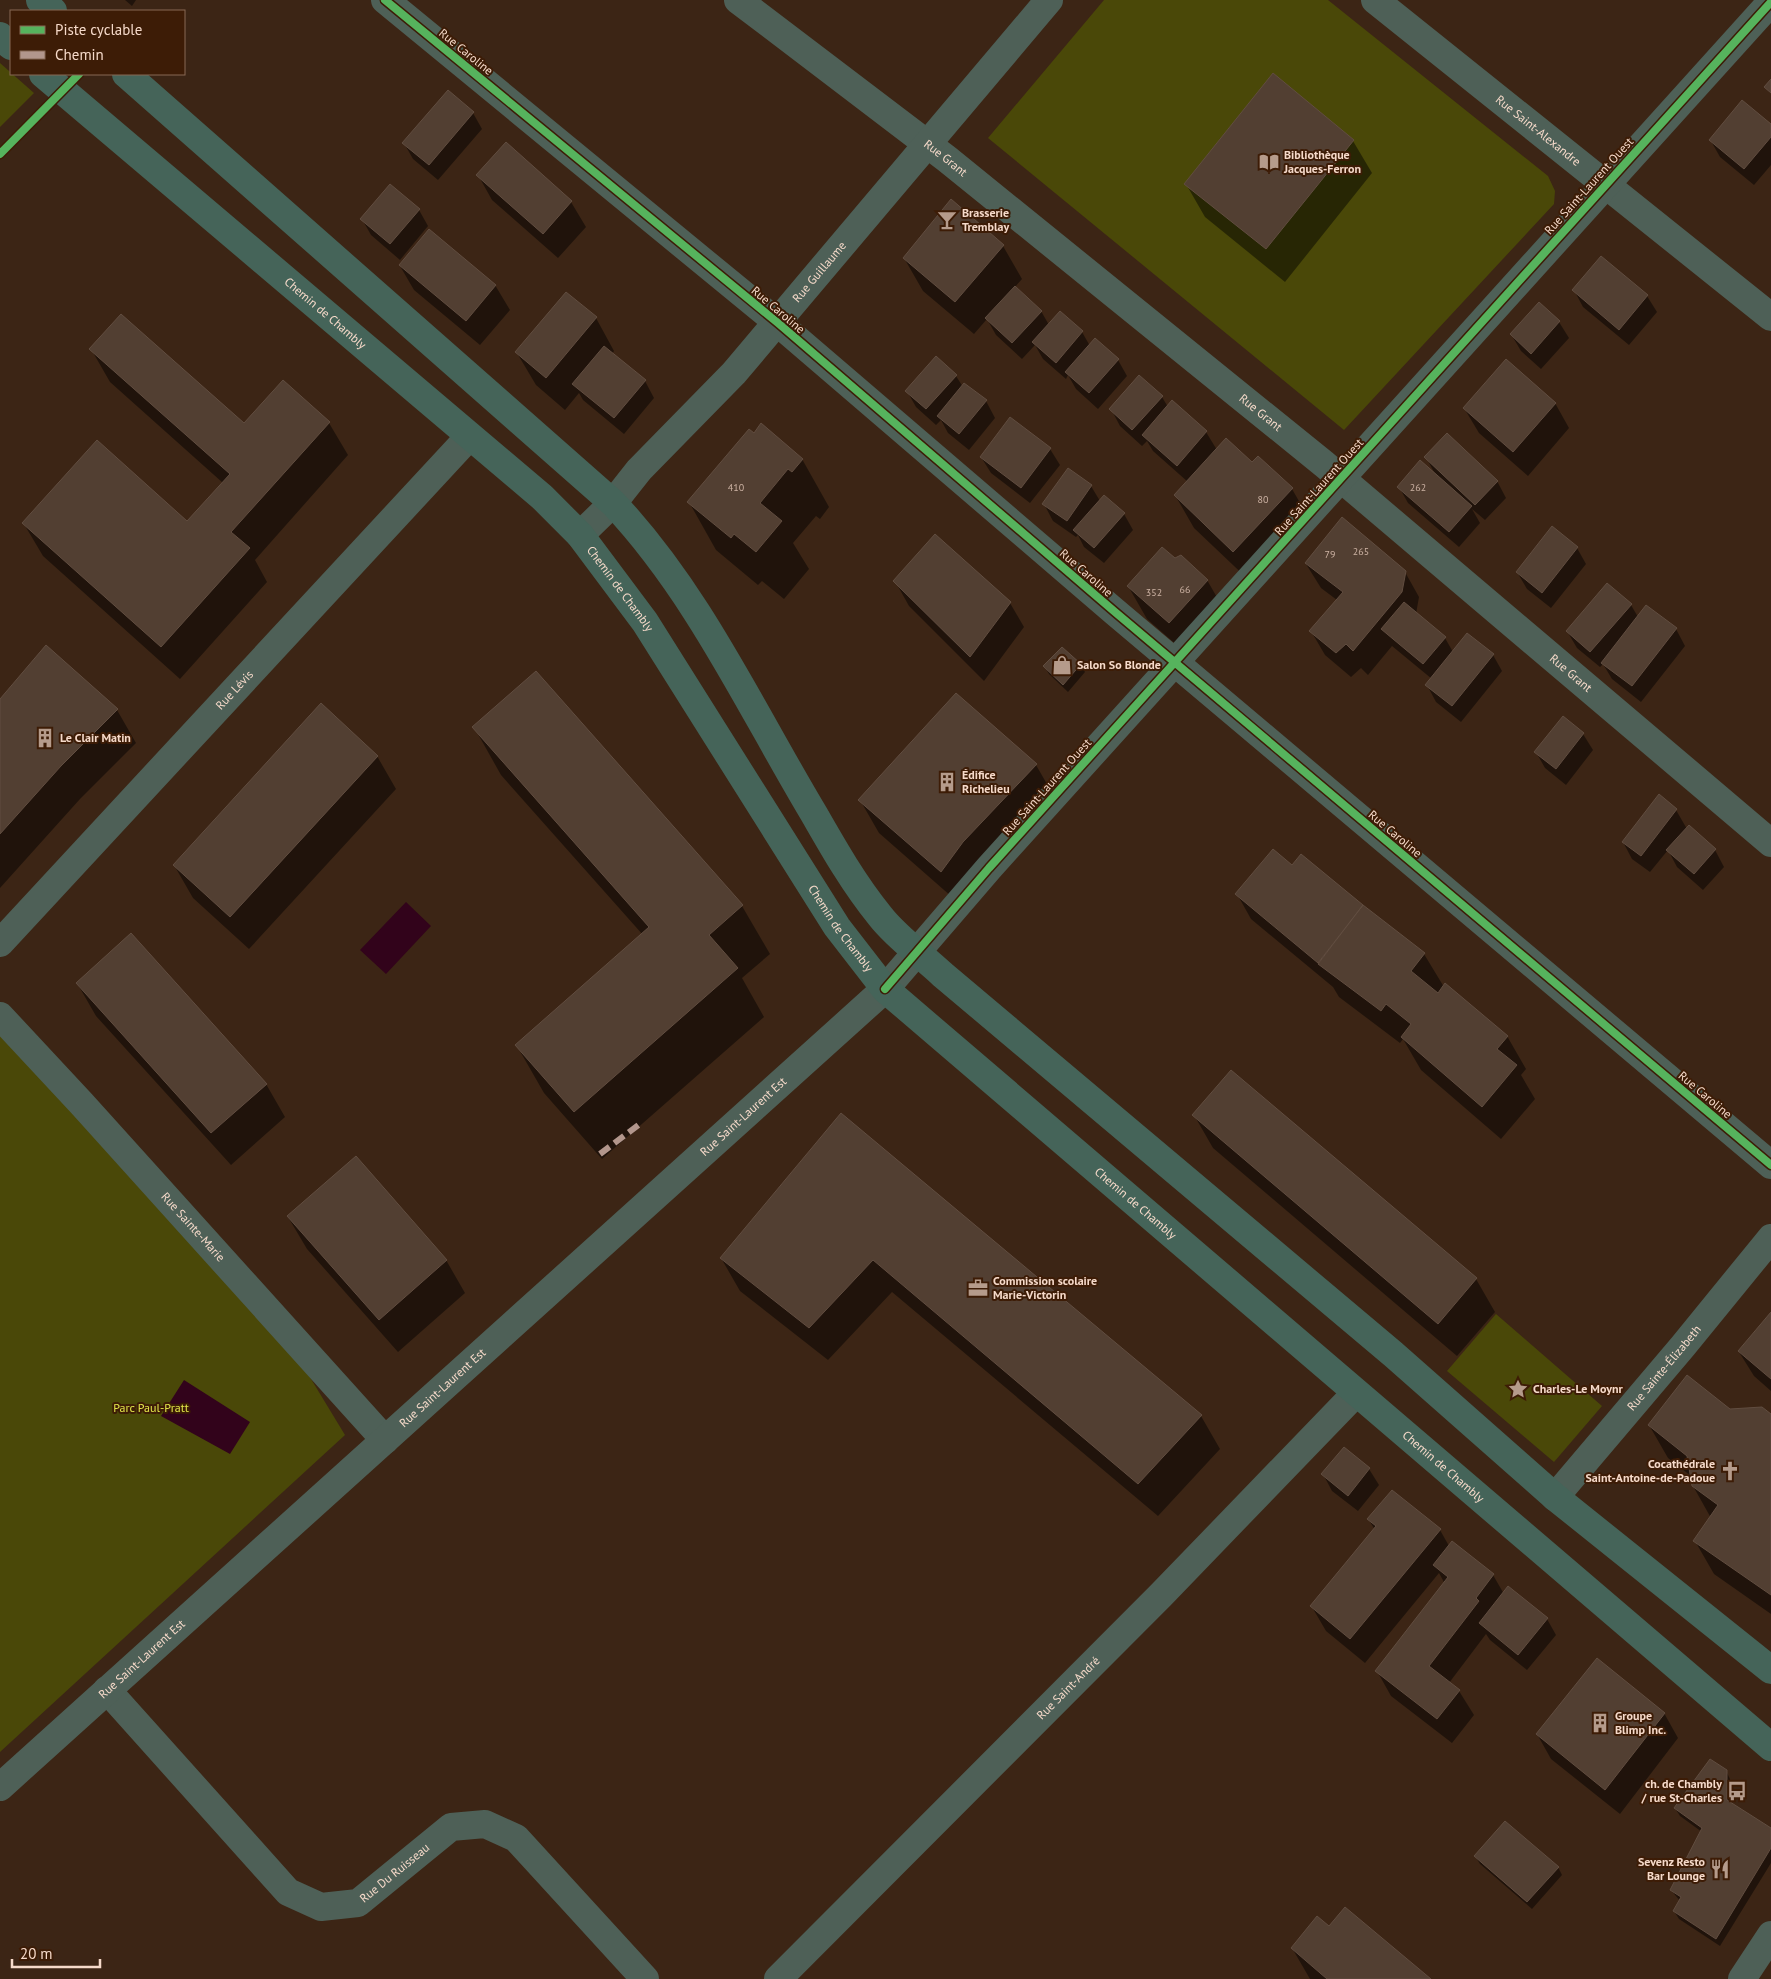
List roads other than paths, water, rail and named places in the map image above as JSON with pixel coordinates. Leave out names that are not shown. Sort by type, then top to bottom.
[{"type":"main road","points":[[40,0],[52,10]]},
{"type":"main road","points":[[0,36],[10,45]]},
{"type":"main road","name":"Chemin de Chambly","points":[[44,75],[542,497],[580,535],[645,622],[837,927],[885,989],[1356,1393],[1602,1600],[1771,1747]]},
{"type":"main road","points":[[127,75],[613,503],[644,536],[689,602],[734,676],[845,867],[881,917],[918,952],[1393,1354],[1555,1498],[1771,1670]]},
{"type":"street","name":"Rue Caroline","points":[[385,0],[778,323],[1174,662],[1771,1165]]},
{"type":"street","name":"Rue Grant","points":[[738,0],[927,144],[1324,464],[1340,480],[1771,843]]},
{"type":"street","name":"Rue Guillaume","points":[[580,535],[613,503],[639,470],[734,373],[778,323],[1049,0]]},
{"type":"street","name":"Rue Saint-Alexandre","points":[[1375,0],[1771,318]]},
{"type":"street","name":"Rue Saint-Laurent Ouest","points":[[885,989],[1174,662],[1771,2]]},
{"type":"street","name":"Rue Lévis","points":[[0,943],[469,437]]},
{"type":"street","name":"Rue Saint-Laurent Est","points":[[0,1787],[885,989]]},
{"type":"street","name":"Rue Sainte-Marie","points":[[0,1016],[82,1104],[385,1440]]},
{"type":"street","name":"Rue Sainte-Élizabeth","points":[[1555,1498],[1771,1238]]},
{"type":"street","name":"Rue Saint-André","points":[[778,1979],[1161,1596],[1356,1393]]},
{"type":"street","name":"Rue Du Ruisseau","points":[[107,1690],[288,1892],[321,1907],[358,1903],[451,1827],[485,1824],[516,1838],[645,1979]]},
{"type":"street","points":[[1742,1979],[1771,1935]]},
{"type":"place","name":"Bibliothèque Jacques-Ferron","points":[[1269,162]]},
{"type":"place","name":"Brasserie Tremblay","points":[[947,220]]},
{"type":"place","name":"Salon So Blonde","points":[[1062,665]]},
{"type":"place","name":"Le Clair Matin","points":[[45,738]]},
{"type":"place","name":"Édifice Richelieu","points":[[947,782]]},
{"type":"place","name":"Commission scolaire Marie-Victorin","points":[[978,1288]]},
{"type":"place","name":"Charles-Le Moynr","points":[[1518,1389]]},
{"type":"place","name":"Cocathédrale Saint-Antoine-de-Padoue","points":[[1730,1471]]},
{"type":"place","name":"Groupe Blimp Inc.","points":[[1600,1723]]},
{"type":"place","name":"ch. de Chambly / rue St-Charles","points":[[1737,1791]]},
{"type":"place","name":"Sevenz Resto Bar Lounge","points":[[1720,1869]]},
{"type":"park label","name":"Parc Paul-Pratt","points":[[151,1408]]}]
